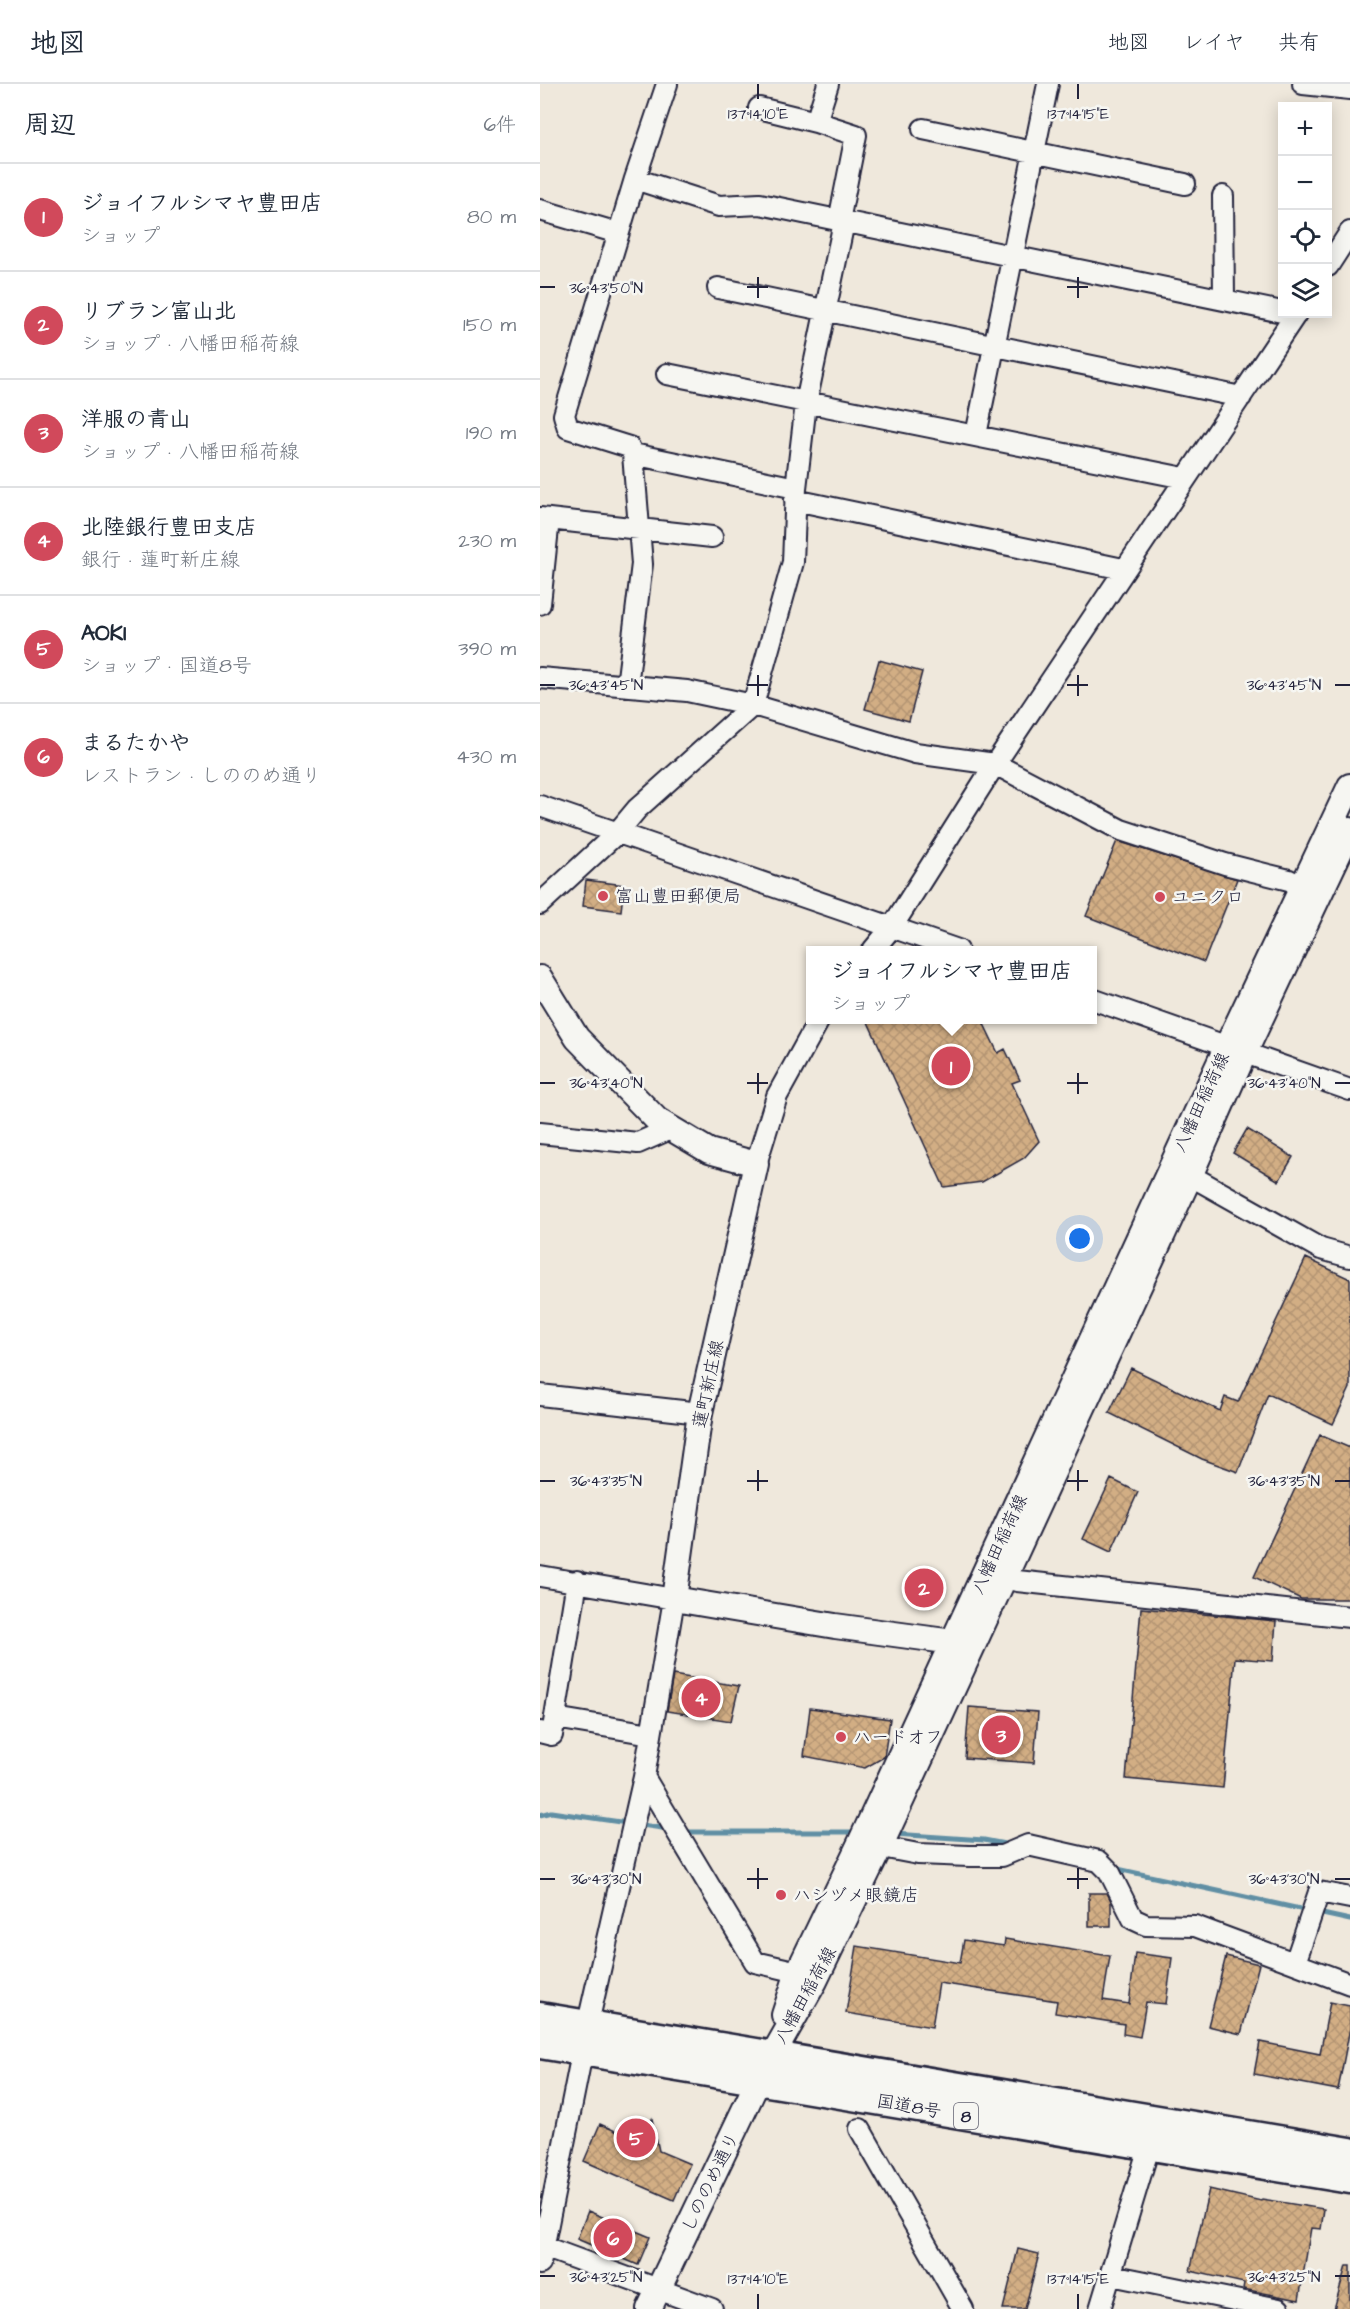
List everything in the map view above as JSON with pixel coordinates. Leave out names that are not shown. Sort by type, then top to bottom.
[{"type":"highway","name":"国道8号","points":[[540,2017],[588,2023],[1350,2152]]},
{"type":"highway","name":"国道8号","points":[[540,2044],[1350,2179]]},
{"type":"main road","name":"八幡田稲荷線","points":[[771,2055],[815,1981],[870,1845],[1235,1051],[1312,891],[1348,793]]},
{"type":"main road","name":"八幡田稲荷線","points":[[1312,891],[1350,830]]},
{"type":"main road","points":[[540,978],[577,1038],[657,1120],[709,1151],[756,1164]]},
{"type":"main road","name":"蓮町新庄線","points":[[674,1599],[700,1413],[756,1164]]},
{"type":"main road","points":[[674,1599],[962,1646]]},
{"type":"main road","name":"八幡田稲荷線","points":[[771,2055],[798,1972],[870,1845]]},
{"type":"main road","name":"しののめ通り","points":[[653,2299],[771,2055]]},
{"type":"street","points":[[627,686],[642,564],[633,454],[629,447],[568,428],[564,414],[618,233],[667,84]]},
{"type":"street","points":[[816,122],[828,84]]},
{"type":"street","points":[[976,435],[1048,84]]},
{"type":"street","points":[[1303,84],[1348,87]]},
{"type":"street","points":[[540,904],[616,833],[637,809],[753,705],[793,562],[795,494],[806,403],[856,135],[759,108]]},
{"type":"street","points":[[923,129],[1185,184]]},
{"type":"street","points":[[635,179],[719,206],[760,204],[1278,311]]},
{"type":"street","points":[[1223,196],[1224,299]]},
{"type":"street","points":[[540,210],[618,233]]},
{"type":"street","points":[[1329,264],[1350,232]]},
{"type":"street","points":[[718,288],[1241,397]]},
{"type":"street","points":[[877,946],[892,927],[995,764],[1123,569],[1241,397],[1291,318]]},
{"type":"street","points":[[667,374],[1184,477]]},
{"type":"street","points":[[633,454],[795,494],[1123,569]]},
{"type":"street","points":[[540,604],[544,519],[712,537]]},
{"type":"street","points":[[540,678],[687,692],[753,705],[915,753],[995,764],[1120,830],[1225,864],[1289,880],[1312,891]]},
{"type":"street","points":[[540,806],[944,946]]},
{"type":"street","points":[[1097,1001],[1350,1090]]},
{"type":"street","points":[[756,1164],[777,1096],[817,1024]]},
{"type":"street","points":[[540,1133],[638,1143],[670,1129]]},
{"type":"street","points":[[1181,1171],[1321,1249],[1350,1257]]},
{"type":"street","points":[[540,1395],[700,1413]]},
{"type":"street","points":[[994,1575],[1350,1617]]},
{"type":"street","points":[[540,1576],[674,1599],[644,1777],[588,2023],[542,2255],[653,2299],[712,2309]]},
{"type":"street","points":[[540,1732],[552,1735],[577,1581]]},
{"type":"street","points":[[555,1718],[651,1734]]},
{"type":"street","points":[[644,1777],[755,1962],[798,1972]]},
{"type":"street","points":[[870,1845],[918,1854],[1002,1856],[1028,1845],[1099,1861],[1109,1871],[1133,1919],[1146,1926],[1194,1926],[1350,1984]]},
{"type":"street","points":[[1295,1963],[1319,1892],[1350,1898]]},
{"type":"street","points":[[860,2129],[963,2309]]},
{"type":"street","points":[[1100,2309],[1149,2147]]},
{"type":"street","points":[[1111,2276],[1279,2309]]},
{"type":"building","points":[[879,660],[922,672],[909,721],[865,709]]},
{"type":"building","points":[[1117,841],[1237,879],[1204,962],[1086,916]]},
{"type":"building","points":[[586,880],[624,885],[621,911],[583,906]]},
{"type":"building","points":[[869,1024],[984,1024],[998,1053],[1005,1049],[1020,1080],[1012,1083],[1039,1141],[1024,1158],[982,1182],[944,1187]]},
{"type":"building","points":[[1247,1129],[1293,1157],[1279,1181],[1233,1153]]},
{"type":"building","points":[[1306,1258],[1350,1279],[1350,1388],[1333,1424],[1268,1394],[1238,1472],[1202,1459],[1109,1413],[1131,1368],[1220,1411],[1225,1397],[1238,1402]]},
{"type":"building","points":[[1320,1435],[1350,1448],[1350,1599],[1301,1599],[1254,1577]]},
{"type":"building","points":[[1111,1479],[1138,1492],[1111,1552],[1083,1539]]},
{"type":"building","points":[[1141,1608],[1276,1621],[1273,1661],[1235,1658],[1223,1788],[1126,1779]]},
{"type":"building","points":[[673,1675],[739,1686],[731,1721],[667,1711]]},
{"type":"building","points":[[969,1707],[1038,1712],[1034,1763],[965,1758]]},
{"type":"building","points":[[810,1708],[890,1719],[884,1757],[865,1768],[804,1756]]},
{"type":"building","points":[[1089,1893],[1107,1893],[1111,1901],[1111,1926],[1089,1926]]},
{"type":"building","points":[[1005,1939],[1110,1956],[1103,2000],[1129,2004],[1135,1953],[1172,1958],[1166,2004],[1146,2002],[1140,2037],[1123,2034],[1124,2024],[1055,2013],[1057,2001],[939,1983],[932,2027],[846,2013],[857,1946],[960,1963],[964,1940],[1004,1946]]},
{"type":"building","points":[[1226,1956],[1259,1964],[1241,2034],[1208,2026]]},
{"type":"building","points":[[1330,2002],[1350,2006],[1350,2028],[1338,2090],[1254,2074],[1260,2042],[1320,2054]]},
{"type":"building","points":[[652,2119],[659,2151],[690,2164],[674,2200],[584,2161],[600,2124],[642,2143]]},
{"type":"building","points":[[1209,2189],[1261,2201],[1262,2199],[1324,2209],[1321,2229],[1311,2228],[1299,2300],[1243,2289],[1244,2283],[1190,2271]]},
{"type":"building","points":[[588,2211],[650,2237],[638,2265],[577,2239]]},
{"type":"building","points":[[1018,2249],[1039,2254],[1025,2309],[1003,2309]]},
{"type":"building","points":[[1346,2266],[1350,2266],[1350,2309],[1334,2309]]},
{"type":"waterway","points":[[540,1815],[551,1812],[669,1829]]},
{"type":"waterway","points":[[684,1832],[858,1832]]},
{"type":"waterway","points":[[894,1834],[984,1840],[1010,1845]]},
{"type":"waterway","points":[[1113,1868],[1309,1911]]},
{"type":"waterway","points":[[1318,1913],[1350,1920]]},
{"type":"place","name":"富山豊田郵便局","points":[[603,896]]},
{"type":"place","name":"ユニクロ","points":[[1160,897]]},
{"type":"place","name":"ジョイフルシマヤ豊田店","points":[[951,1066]]},
{"type":"place","name":"リブラン富山北","points":[[924,1588]]},
{"type":"place","name":"北陸銀行豊田支店","points":[[701,1698]]},
{"type":"place","name":"洋服の青山","points":[[1001,1735]]},
{"type":"place","name":"ハードオフ","points":[[841,1737]]},
{"type":"place","name":"ハシヅメ眼鏡店","points":[[781,1895]]},
{"type":"place","name":"AOKI","points":[[636,2138]]},
{"type":"place","name":"まるたかや","points":[[613,2238]]}]
